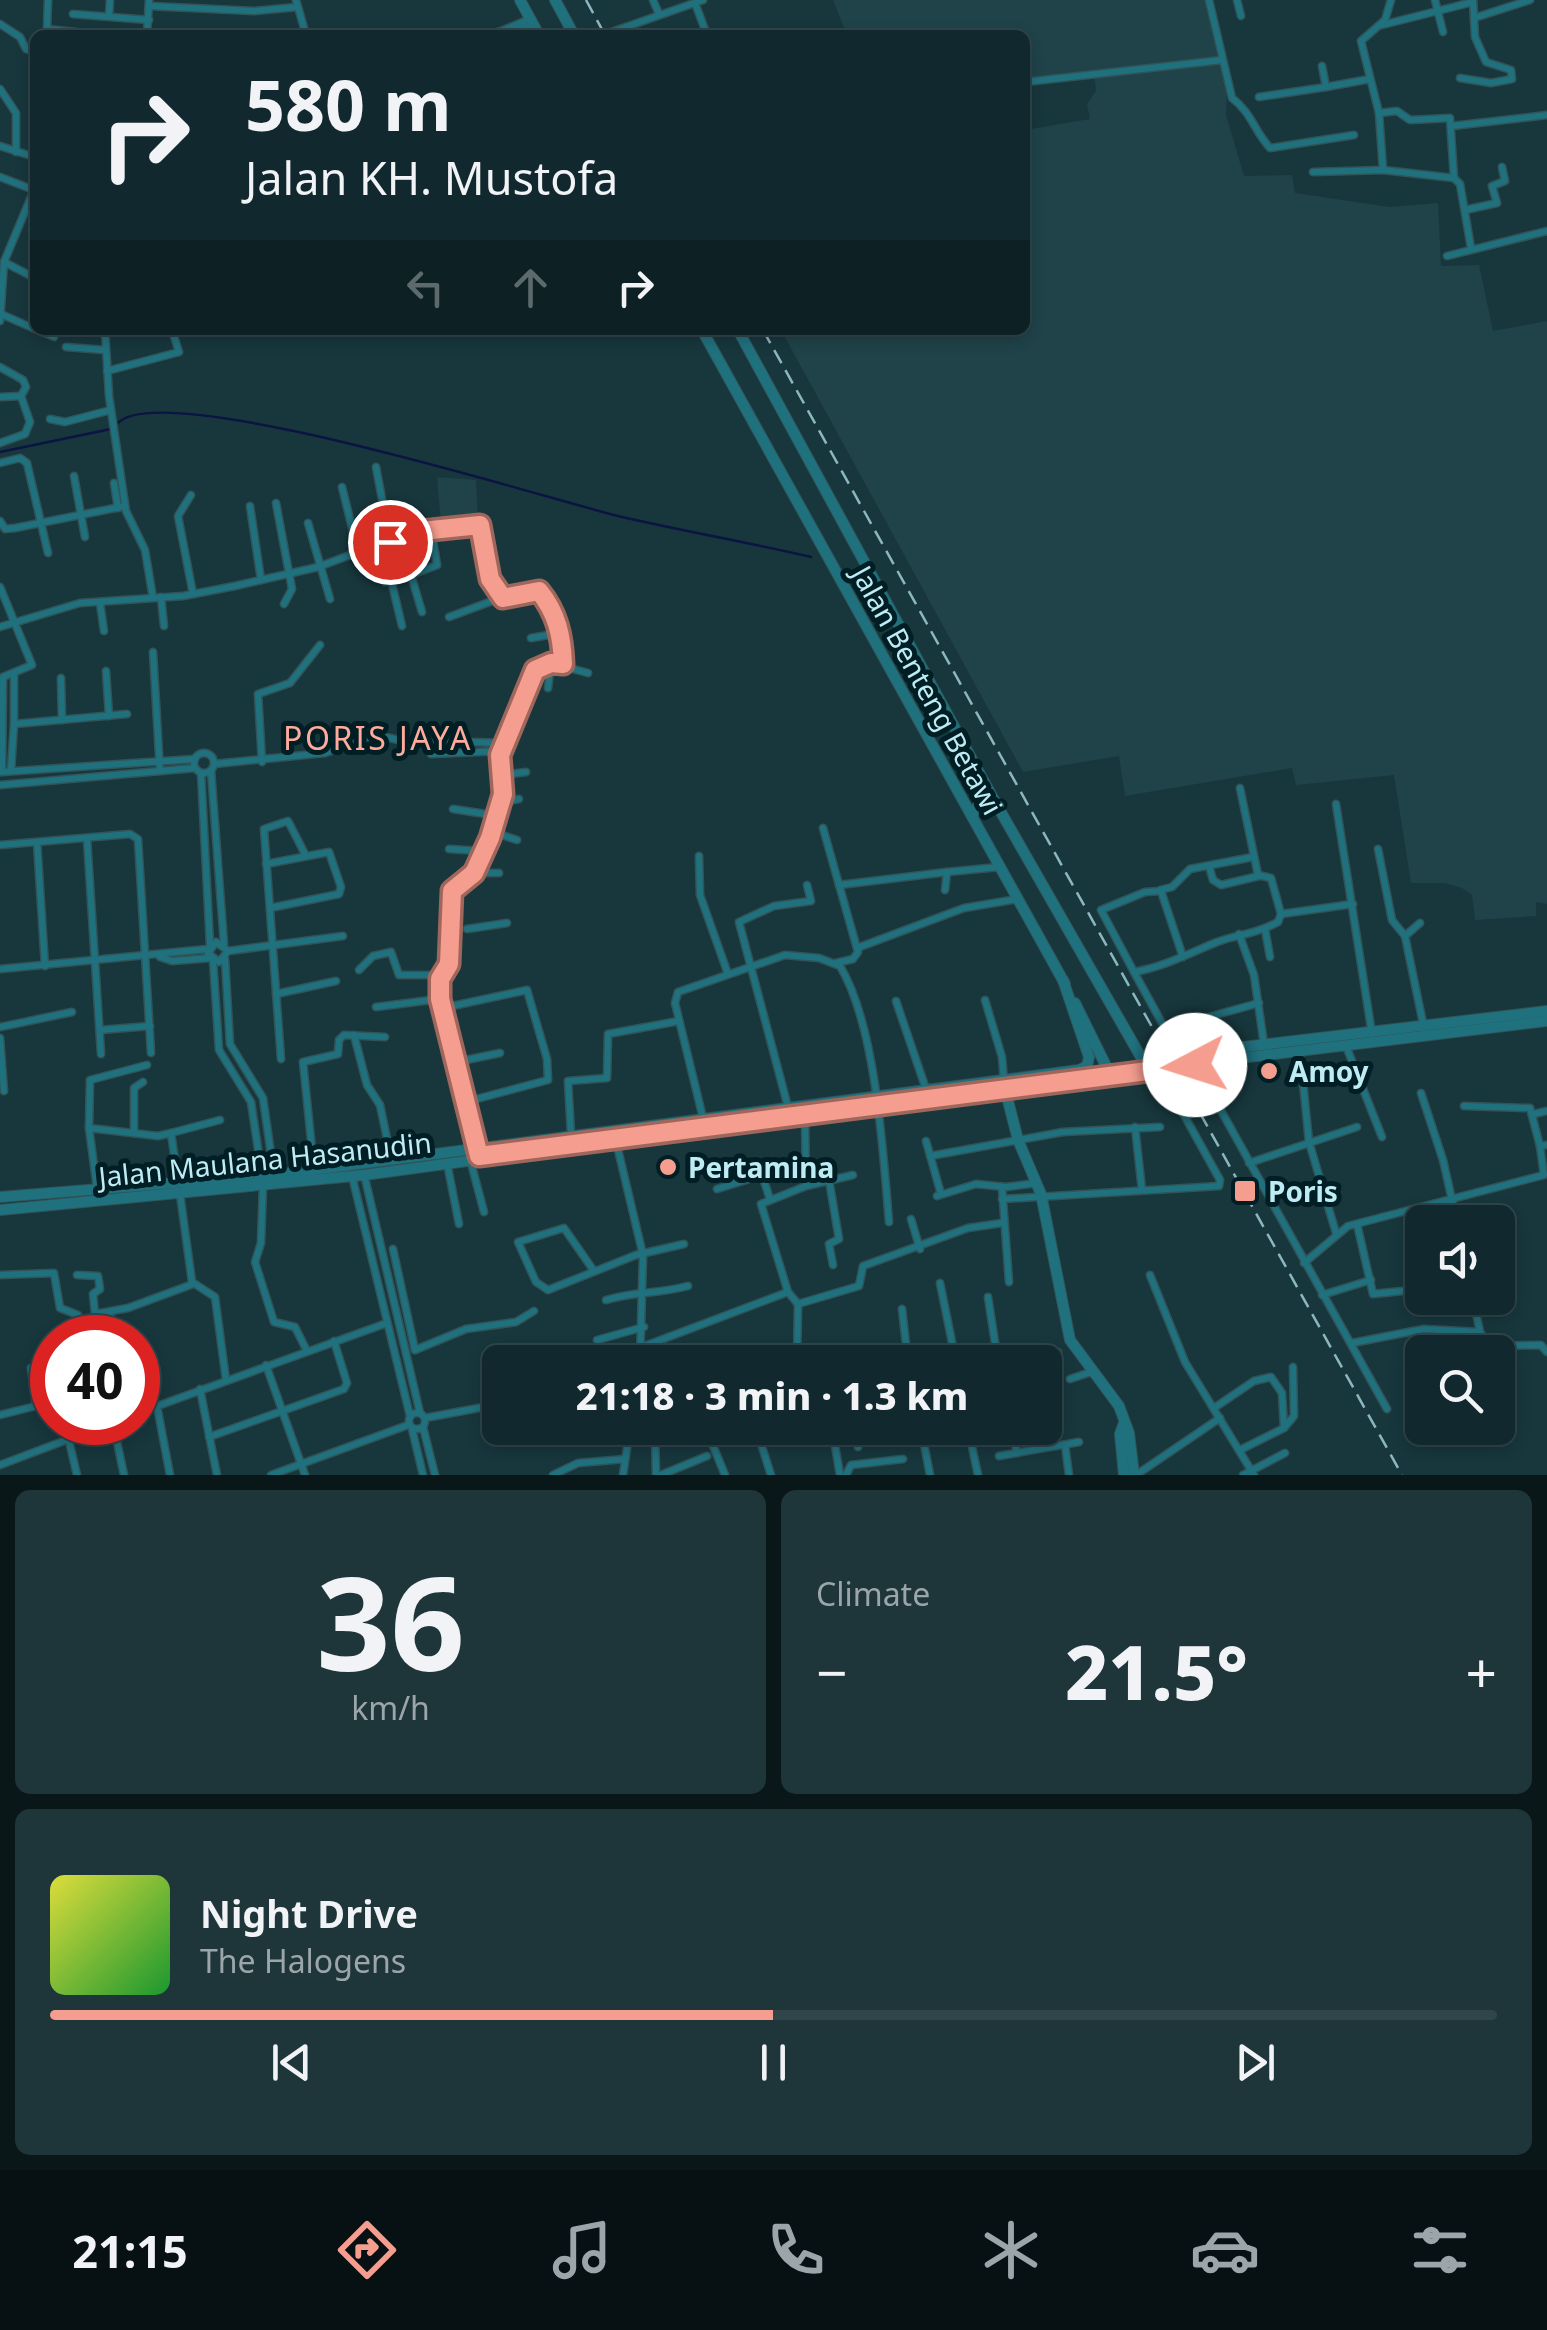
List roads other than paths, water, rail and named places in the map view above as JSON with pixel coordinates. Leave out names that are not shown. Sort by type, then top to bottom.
[{"type":"street","points":[[47,30],[48,0]]},
{"type":"street","points":[[109,16],[110,0]]},
{"type":"street","points":[[520,0],[535,27]]},
{"type":"street","points":[[555,0],[571,30]]},
{"type":"street","points":[[653,0],[659,14]]},
{"type":"street","points":[[1208,0],[1232,98],[1250,112],[1270,148],[1354,135]]},
{"type":"street","points":[[1237,0],[1241,16]]},
{"type":"street","points":[[1383,170],[1379,113],[1361,42],[1391,11],[1391,0]]},
{"type":"street","points":[[1435,0],[1444,32]]},
{"type":"street","points":[[1474,18],[1530,0]]},
{"type":"street","points":[[1378,26],[1473,1],[1475,37],[1486,62],[1511,70],[1512,82],[1460,78]]},
{"type":"street","points":[[616,30],[699,2],[706,30]]},
{"type":"street","points":[[148,30],[149,3],[254,11],[297,4],[305,30]]},
{"type":"street","points":[[73,14],[149,20]]},
{"type":"street","points":[[0,24],[20,37],[30,50]]},
{"type":"street","points":[[1030,81],[1222,60]]},
{"type":"street","points":[[1322,66],[1326,87]]},
{"type":"street","points":[[1260,97],[1370,79]]},
{"type":"street","points":[[0,89],[16,112],[16,152]]},
{"type":"street","points":[[1379,113],[1397,111],[1410,120],[1450,118],[1454,178]]},
{"type":"street","points":[[1452,126],[1547,115]]},
{"type":"street","points":[[0,146],[30,156]]},
{"type":"street","points":[[1465,210],[1497,202],[1492,186],[1505,181],[1502,167]]},
{"type":"street","points":[[1313,172],[1383,170],[1454,178],[1460,182],[1471,248]]},
{"type":"street","points":[[0,177],[30,189]]},
{"type":"street","points":[[30,200],[4,262],[0,318],[30,327]]},
{"type":"street","points":[[1448,256],[1547,231]]},
{"type":"street","points":[[4,262],[30,275]]},
{"type":"street","points":[[50,335],[54,337]]},
{"type":"street","points":[[105,335],[122,507]]},
{"type":"street","points":[[107,371],[180,352],[174,335]]},
{"type":"street","name":"Jalan Benteng Betawi","points":[[705,335],[1063,980],[1110,1074]]},
{"type":"street","name":"Jalan Benteng Betawi","points":[[741,335],[1127,1036],[1142,1060],[1156,1064]]},
{"type":"street","points":[[66,348],[106,350]]},
{"type":"street","points":[[0,366],[23,380],[26,387],[20,396],[29,429],[20,438],[0,443]]},
{"type":"street","points":[[0,397],[20,396]]},
{"type":"street","points":[[50,419],[64,422],[111,410]]},
{"type":"street","points":[[0,462],[26,460],[48,554]]},
{"type":"street","points":[[376,467],[390,542]]},
{"type":"street","points":[[74,476],[85,537]]},
{"type":"street","points":[[114,483],[122,507],[146,550],[164,626]]},
{"type":"street","points":[[342,487],[358,552]]},
{"type":"street","points":[[191,496],[178,516],[193,594]]},
{"type":"street","points":[[276,503],[292,595],[284,604]]},
{"type":"street","points":[[250,506],[260,580]]},
{"type":"street","points":[[0,521],[8,529],[122,507]]},
{"type":"street","points":[[308,522],[330,599]]},
{"type":"street","points":[[0,627],[80,604],[193,594],[288,575],[390,542],[403,534],[480,525],[490,579],[503,598]]},
{"type":"street","points":[[402,626],[388,581],[437,565],[431,529]]},
{"type":"street","points":[[411,574],[422,612]]},
{"type":"street","points":[[0,587],[32,665],[3,677],[5,771]]},
{"type":"street","points":[[450,617],[503,598],[539,591],[560,633],[563,664]]},
{"type":"street","points":[[100,603],[104,631]]},
{"type":"street","points":[[532,638],[560,633]]},
{"type":"street","points":[[262,762],[258,694],[290,683],[320,645]]},
{"type":"street","points":[[154,652],[160,771]]},
{"type":"street","points":[[548,688],[551,663]]},
{"type":"street","points":[[484,1212],[471,1126],[441,1003],[442,976],[449,964],[452,891],[474,873],[493,832],[502,802],[503,747],[535,670],[551,663],[588,673]]},
{"type":"street","points":[[106,670],[109,716]]},
{"type":"street","points":[[5,771],[14,724],[14,676]]},
{"type":"street","points":[[60,678],[62,720]]},
{"type":"street","points":[[14,724],[128,714]]},
{"type":"street","points":[[0,785],[198,771],[325,753],[376,735],[503,747]]},
{"type":"street","points":[[430,754],[503,747]]},
{"type":"street","points":[[5,771],[195,759],[207,754],[212,768],[230,1044],[260,1089],[272,1152],[261,1243],[255,1262],[274,1322],[294,1327],[306,1350]]},
{"type":"street","points":[[195,759],[218,1050],[248,1096],[267,1175]]},
{"type":"street","points":[[86,765],[86,776]]},
{"type":"street","points":[[502,774],[526,772]]},
{"type":"street","points":[[1240,788],[1258,876]]},
{"type":"street","points":[[502,802],[518,799]]},
{"type":"street","points":[[972,816],[979,804],[994,800]]},
{"type":"street","points":[[1336,804],[1371,1029]]},
{"type":"street","points":[[454,809],[498,816]]},
{"type":"street","points":[[280,1059],[264,829],[282,820],[292,826],[306,856]]},
{"type":"street","points":[[704,1119],[679,1022],[678,992],[788,955],[834,964],[853,959],[857,948],[822,828]]},
{"type":"street","points":[[493,832],[517,840]]},
{"type":"street","points":[[0,845],[130,834],[138,840],[152,1053]]},
{"type":"street","points":[[88,839],[101,1054]]},
{"type":"street","points":[[37,842],[45,966]]},
{"type":"street","points":[[1378,849],[1392,920],[1405,936],[1422,1023]]},
{"type":"street","points":[[449,850],[482,851]]},
{"type":"street","points":[[266,864],[329,852],[341,892],[270,908]]},
{"type":"street","points":[[699,856],[700,895],[728,974]]},
{"type":"street","points":[[1253,857],[1190,869],[1172,887],[1101,910],[1164,1029],[1189,1060],[1387,1409]]},
{"type":"street","points":[[1134,972],[1278,922],[1281,914],[1271,878],[1258,876],[1221,885],[1213,880],[1209,866]]},
{"type":"street","points":[[839,886],[999,867]]},
{"type":"street","points":[[474,873],[499,872]]},
{"type":"street","points":[[945,890],[947,872]]},
{"type":"street","points":[[788,1104],[739,921],[774,906],[811,901],[807,885]]},
{"type":"street","points":[[1159,890],[1183,957]]},
{"type":"street","points":[[857,948],[964,908],[1018,899]]},
{"type":"street","points":[[1026,914],[1032,902],[1050,900]]},
{"type":"street","points":[[1281,914],[1353,904]]},
{"type":"street","points":[[468,929],[507,923]]},
{"type":"street","points":[[1405,936],[1420,923]]},
{"type":"street","points":[[1265,929],[1270,957]]},
{"type":"street","points":[[0,969],[159,957],[172,961],[343,936]]},
{"type":"street","points":[[1240,936],[1259,1003],[1264,1050]]},
{"type":"street","points":[[210,954],[226,951]]},
{"type":"street","points":[[359,970],[366,968],[373,956],[391,952],[399,975],[442,976]]},
{"type":"street","points":[[834,964],[846,978],[876,1096],[889,1222]]},
{"type":"street","points":[[276,994],[336,980]]},
{"type":"street","name":"Jalan Maulana Hasanudin","points":[[766,1115],[788,1104],[1004,1086],[1087,1066],[1087,1048],[1063,980]]},
{"type":"street","points":[[376,1007],[441,1003],[528,990],[542,1038],[548,1080],[466,1102]]},
{"type":"street","points":[[896,1000],[927,1091]]},
{"type":"street","points":[[986,1000],[1018,1140],[1039,1188],[1066,1325],[1074,1348],[1115,1398],[1135,1475],[1220,1418]]},
{"type":"street","points":[[1164,1029],[1259,1003]]},
{"type":"street","name":"Jalan Maulana Hasanudin","points":[[267,1175],[313,1163],[357,1170],[390,1153],[475,1150],[704,1119],[805,1115],[876,1096],[1110,1074],[1371,1029],[1547,1011]]},
{"type":"street","points":[[0,1027],[72,1012]]},
{"type":"street","points":[[571,1134],[567,1089],[571,1078],[607,1078],[608,1034],[679,1022]]},
{"type":"street","name":"Jalan Maulana Hasanudin","points":[[1422,1023],[1547,1022]]},
{"type":"street","points":[[100,1030],[150,1026]]},
{"type":"street","name":"Jalan Maulana Hasanudin","points":[[1264,1050],[1346,1045],[1371,1029]]},
{"type":"street","points":[[354,1035],[367,1085],[380,1105],[390,1153]]},
{"type":"street","points":[[313,1163],[303,1062],[338,1054],[340,1038],[385,1036]]},
{"type":"street","points":[[1124,1072],[1129,1057],[1127,1036]]},
{"type":"street","points":[[0,1038],[4,1091]]},
{"type":"street","points":[[1346,1045],[1382,1137]]},
{"type":"street","points":[[1300,1050],[1310,1142],[1336,1233]]},
{"type":"street","points":[[456,1062],[500,1053]]},
{"type":"street","points":[[926,1141],[939,1195],[976,1184],[1142,1190],[1217,1187],[1221,1182],[1156,1064]]},
{"type":"street","points":[[96,1187],[89,1128],[91,1079],[147,1065]]},
{"type":"street","points":[[134,1133],[134,1088],[143,1082]]},
{"type":"street","points":[[1422,1093],[1453,1205]]},
{"type":"street","points":[[1304,1263],[1336,1233],[1357,1224],[1544,1174],[1544,1146],[1534,1114],[1527,1106],[1464,1106]]},
{"type":"street","points":[[1534,1114],[1547,1111]]},
{"type":"street","points":[[805,1115],[806,1186]]},
{"type":"street","points":[[89,1128],[171,1133],[220,1120]]},
{"type":"street","points":[[1248,1163],[1358,1126]]},
{"type":"street","points":[[1135,1127],[1142,1190]]},
{"type":"street","points":[[930,1156],[1018,1140],[1160,1127]]},
{"type":"street","points":[[171,1133],[193,1284]]},
{"type":"street","name":"Jalan Maulana Hasanudin","points":[[0,1210],[267,1175],[446,1162],[475,1150],[571,1134],[614,1134]]},
{"type":"street","points":[[614,1134],[643,1255],[642,1345]]},
{"type":"street","points":[[260,1153],[272,1152]]},
{"type":"street","points":[[446,1162],[459,1224]]},
{"type":"street","points":[[357,1170],[411,1351]]},
{"type":"street","points":[[357,1170],[387,1322],[424,1475]]},
{"type":"street","points":[[717,1189],[762,1175],[770,1200]]},
{"type":"street","points":[[797,1345],[798,1304],[788,1292],[760,1209],[770,1200],[806,1186],[853,1175]]},
{"type":"street","points":[[830,1180],[840,1239],[830,1244],[834,1264]]},
{"type":"street","name":"Jalan Maulana Hasanudin","points":[[0,1197],[96,1187],[179,1188]]},
{"type":"street","points":[[1002,1187],[1009,1282]]},
{"type":"street","points":[[1002,1199],[1039,1188]]},
{"type":"street","points":[[911,1219],[920,1248]]},
{"type":"street","points":[[798,1304],[858,1287],[861,1267],[968,1228],[1002,1224]]},
{"type":"street","points":[[1357,1224],[1374,1295],[1405,1291]]},
{"type":"street","points":[[594,1270],[564,1228],[518,1242],[536,1282],[544,1289],[684,1244]]},
{"type":"street","points":[[392,1249],[410,1322],[411,1351],[435,1475]]},
{"type":"street","points":[[386,1266],[396,1264]]},
{"type":"street","points":[[0,1275],[54,1274],[61,1309],[78,1315]]},
{"type":"street","points":[[78,1275],[98,1276],[100,1289],[93,1294],[95,1314],[110,1313],[193,1284],[215,1297],[226,1380]]},
{"type":"street","points":[[1150,1275],[1184,1362],[1253,1473]]},
{"type":"street","points":[[1322,1295],[1371,1280]]},
{"type":"street","points":[[940,1283],[953,1345]]},
{"type":"street","points":[[606,1300],[688,1286]]},
{"type":"street","points":[[647,1345],[788,1292]]},
{"type":"street","points":[[988,1297],[998,1345]]},
{"type":"street","points":[[902,1309],[906,1345]]},
{"type":"street","points":[[411,1351],[466,1329],[516,1322],[534,1311]]},
{"type":"street","points":[[1477,1315],[1480,1332],[1489,1346],[1541,1345],[1547,1352]]},
{"type":"street","points":[[160,1405],[387,1322]]},
{"type":"street","points":[[400,1324],[410,1322]]},
{"type":"street","points":[[596,1340],[644,1328]]},
{"type":"street","points":[[1352,1343],[1424,1329],[1480,1332]]},
{"type":"street","points":[[208,1437],[346,1386],[334,1341]]},
{"type":"street","points":[[266,1366],[305,1475]]},
{"type":"street","points":[[1240,1450],[1284,1428],[1296,1408],[1293,1367]]},
{"type":"street","points":[[1070,1379],[1091,1372]]},
{"type":"street","points":[[1214,1408],[1254,1381],[1271,1377],[1282,1393],[1284,1428]]},
{"type":"street","points":[[200,1390],[217,1475]]},
{"type":"street","points":[[0,1415],[30,1408]]},
{"type":"street","points":[[272,1475],[410,1423],[482,1408]]},
{"type":"street","points":[[410,1423],[423,1420]]},
{"type":"street","points":[[160,1422],[170,1475]]},
{"type":"street","points":[[1124,1423],[1120,1434],[1124,1475]]},
{"type":"street","points":[[999,1456],[1079,1442]]},
{"type":"street","points":[[0,1465],[58,1445]]},
{"type":"street","points":[[70,1445],[77,1475]]},
{"type":"street","points":[[118,1445],[124,1475]]},
{"type":"street","points":[[622,1475],[627,1445]]},
{"type":"street","points":[[659,1445],[658,1475],[706,1456]]},
{"type":"street","points":[[715,1445],[725,1475]]},
{"type":"street","points":[[761,1445],[771,1475]]},
{"type":"street","points":[[836,1445],[843,1475]]},
{"type":"street","points":[[922,1445],[930,1475]]},
{"type":"street","points":[[972,1445],[978,1475]]},
{"type":"street","points":[[1015,1445],[1017,1453]]},
{"type":"street","points":[[1065,1445],[1068,1475]]},
{"type":"street","points":[[1243,1475],[1253,1473],[1285,1452]]},
{"type":"street","points":[[843,1475],[852,1465],[904,1458]]},
{"type":"street","points":[[553,1475],[578,1463],[624,1459]]},
{"type":"waterway","points":[[117,424],[147,413],[202,415],[275,427],[439,466],[618,516],[811,557]]},
{"type":"waterway","points":[[0,452],[111,429]]},
{"type":"railway","points":[[586,0],[602,30]]},
{"type":"railway","points":[[766,335],[1402,1475]]},
{"type":"place","name":"Amoy","points":[[1269,1071]]},
{"type":"place","name":"Pertamina","points":[[668,1167]]},
{"type":"place","name":"Poris","points":[[1245,1191]]},
{"type":"district","name":"PORIS JAYA","points":[[378,737]]}]
